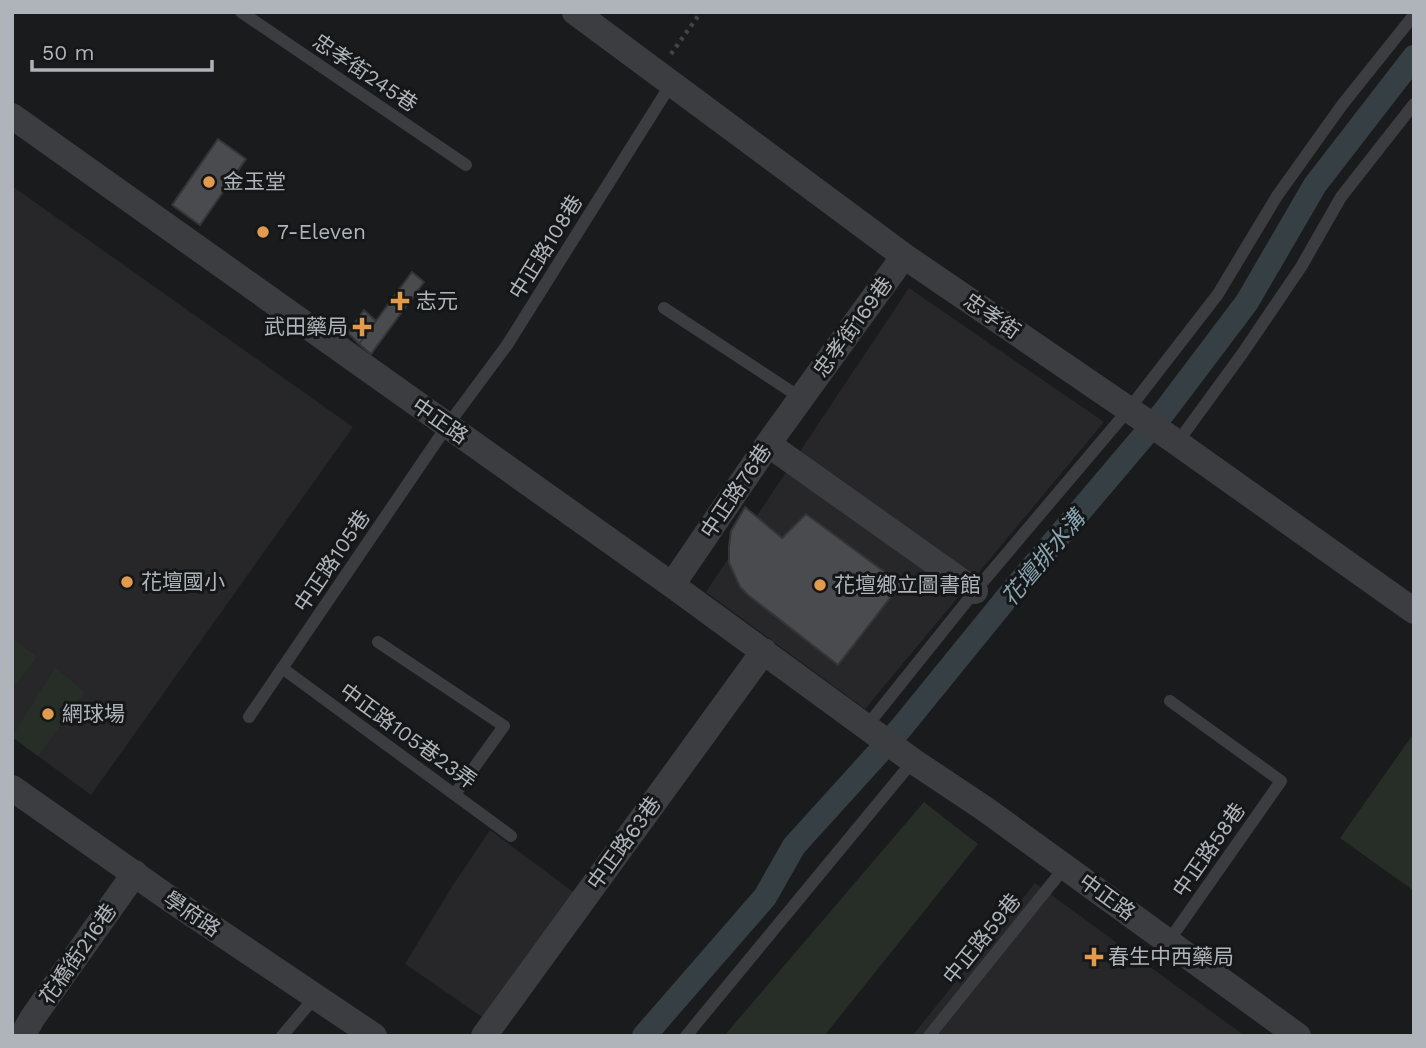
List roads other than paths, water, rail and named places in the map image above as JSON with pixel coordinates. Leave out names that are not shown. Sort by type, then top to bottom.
[{"type":"street","name":"忠孝街","points":[[575,12],[904,256],[1173,440],[1414,611]]},
{"type":"street","name":"中正路","points":[[12,116],[672,585],[1298,1036]]},
{"type":"street","name":"忠孝街169巷","points":[[801,398],[904,256]]},
{"type":"street","name":"中正路76巷","points":[[672,585],[801,398]]},
{"type":"street","points":[[768,444],[975,592]]},
{"type":"street","name":"中正路63巷","points":[[484,1036],[764,651]]},
{"type":"street","name":"學府路","points":[[12,788],[170,899],[374,1036]]},
{"type":"street","name":"花橋街216巷","points":[[22,1036],[135,873]]},
{"type":"lane","name":"忠孝街245巷","points":[[241,12],[466,165]]},
{"type":"lane","points":[[866,727],[975,592],[1133,413],[1218,294],[1277,196],[1334,116],[1414,15]]},
{"type":"lane","name":"中正路108巷","points":[[447,426],[508,345],[665,79]]},
{"type":"lane","points":[[1173,440],[1242,354],[1301,267],[1341,197],[1414,103]]},
{"type":"lane","points":[[664,308],[801,398]]},
{"type":"lane","name":"中正路105巷","points":[[248,717],[447,426]]},
{"type":"lane","points":[[378,642],[504,726],[455,794]]},
{"type":"lane","name":"中正路105巷23弄","points":[[282,668],[511,836]]},
{"type":"lane","name":"中正路58巷","points":[[1168,942],[1281,781],[1170,701]]},
{"type":"lane","points":[[686,1036],[913,761]]},
{"type":"lane","name":"中正路59巷","points":[[929,1036],[1065,867]]},
{"type":"lane","points":[[282,1036],[315,997]]},
{"type":"waterway","name":"花壇排水溝","points":[[644,1036],[765,897],[794,846],[901,728],[1164,412],[1247,302],[1315,185],[1414,57]]},
{"type":"place","name":"金玉堂","points":[[209,182]]},
{"type":"place","name":"7-Eleven","points":[[263,232]]},
{"type":"place","name":"志元","points":[[400,301]]},
{"type":"place","name":"武田藥局","points":[[362,327]]},
{"type":"place","name":"花壇國小","points":[[127,582]]},
{"type":"place","name":"花壇鄉立圖書館","points":[[820,585]]},
{"type":"place","name":"網球場","points":[[48,714]]},
{"type":"place","name":"春生中西藥局","points":[[1094,957]]}]
